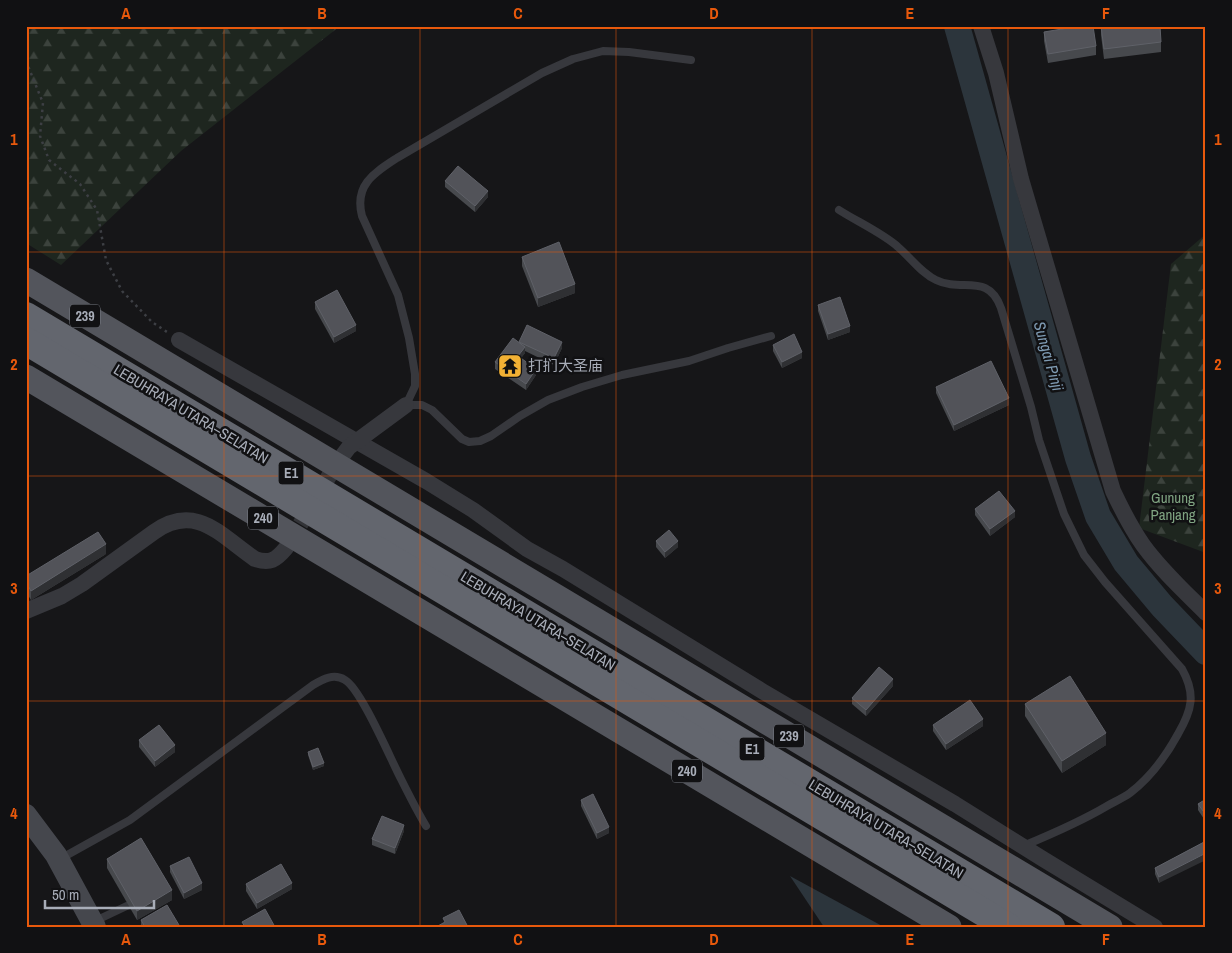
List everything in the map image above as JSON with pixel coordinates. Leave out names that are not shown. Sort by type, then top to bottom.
[{"type":"highway","name":"LEBUHRAYA UTARA–SELATAN","points":[[26,316],[1050,927]]},
{"type":"highway","name":"LEBUHRAYA UTARA–SELATAN","points":[[26,341],[1008,927]]},
{"type":"main road","name":"239","points":[[26,280],[1110,927]]},
{"type":"main road","name":"240","points":[[26,377],[949,927]]},
{"type":"main road","points":[[26,815],[59,860],[94,924]]},
{"type":"street","points":[[980,26],[996,73],[1022,179],[1113,491],[1124,515],[1143,546],[1206,614]]},
{"type":"street","points":[[179,340],[357,440],[473,510],[527,549],[563,569],[762,691],[864,749],[1155,927]]},
{"type":"street","points":[[343,454],[357,440],[406,405]]},
{"type":"street","points":[[26,611],[62,596],[82,584],[162,526],[185,519],[199,521],[212,527],[255,559],[263,562],[270,562],[279,557],[286,548]]},
{"type":"lane","points":[[691,60],[629,52],[603,51],[573,59],[542,73],[397,158],[380,169],[368,181],[361,193],[359,204],[362,216],[398,295],[409,338],[415,386],[406,405],[422,406],[432,410],[462,439],[469,442],[480,441],[548,400],[582,387],[622,375],[689,360],[771,336]]},
{"type":"lane","points":[[839,210],[897,246],[935,280],[947,284],[974,285],[987,288],[993,293],[998,300],[1004,317],[1064,514],[1084,554],[1105,582],[1182,669],[1189,682],[1192,700],[1187,719],[1169,751],[1149,776],[1129,794],[1098,812],[1023,846]]},
{"type":"lane","points":[[59,860],[130,820],[313,685],[336,676],[346,680],[355,691],[426,826]]},
{"type":"lane","points":[[94,924],[133,903]]},
{"type":"path","points":[[26,61],[43,103],[40,136],[49,160],[80,184],[97,210],[106,260],[122,291],[152,322],[179,340]]},
{"type":"green space","points":[[26,26],[340,26],[181,151],[61,265],[26,243]]},
{"type":"green space","name":"Gunung Panjang","points":[[1206,234],[1206,553],[1139,528],[1171,264]]},
{"type":"shaded area","points":[[790,876],[884,927],[824,927]]},
{"type":"building","points":[[1080,26],[1093,26],[1096,46],[1048,54],[1044,32]]},
{"type":"building","points":[[1101,26],[1160,26],[1161,42],[1104,49]]},
{"type":"building","points":[[458,166],[488,191],[475,206],[445,181]]},
{"type":"building","points":[[559,242],[575,284],[538,298],[522,257]]},
{"type":"building","points":[[337,290],[356,325],[334,337],[315,302]]},
{"type":"building","points":[[840,297],[850,326],[828,334],[818,305]]},
{"type":"building","points":[[527,325],[562,342],[554,358],[519,342]]},
{"type":"building","points":[[794,334],[802,352],[782,362],[773,345]]},
{"type":"building","name":"打扪大圣庙","points":[[513,338],[525,347],[518,356],[536,369],[526,384],[495,362]]},
{"type":"building","points":[[991,361],[1009,398],[954,425],[936,387]]},
{"type":"building","points":[[999,491],[1015,511],[990,529],[975,509]]},
{"type":"building","points":[[669,530],[678,541],[665,552],[656,541]]},
{"type":"building","points":[[98,532],[106,544],[31,591],[26,582],[26,576]]},
{"type":"building","points":[[879,667],[893,679],[866,710],[852,698]]},
{"type":"building","points":[[1070,676],[1106,733],[1062,761],[1025,704]]},
{"type":"building","points":[[970,700],[983,719],[946,744],[933,725]]},
{"type":"building","points":[[159,725],[175,745],[155,761],[139,740]]},
{"type":"building","points":[[318,748],[324,763],[313,767],[308,752]]},
{"type":"building","points":[[593,794],[609,827],[597,833],[581,800]]},
{"type":"building","points":[[1206,799],[1206,815],[1198,804]]},
{"type":"building","points":[[382,816],[404,825],[395,848],[372,839]]},
{"type":"building","points":[[141,838],[172,890],[137,911],[107,859]]},
{"type":"building","points":[[1206,841],[1206,853],[1159,877],[1155,868]]},
{"type":"building","points":[[189,857],[202,883],[184,893],[170,866]]},
{"type":"building","points":[[281,864],[292,883],[257,903],[246,884]]},
{"type":"building","points":[[167,905],[179,925],[176,927],[145,927],[141,920]]},
{"type":"building","points":[[265,909],[275,927],[245,927],[242,922]]},
{"type":"building","points":[[459,910],[468,927],[436,927],[445,922],[443,918]]},
{"type":"waterway","name":"Sungai Pinji","points":[[957,26],[1078,458],[1098,516],[1126,563],[1162,606],[1206,652]]},
{"type":"tunnel","points":[[288,545],[341,456]]},
{"type":"place","name":"打扪大圣庙","points":[[510,366]]}]
